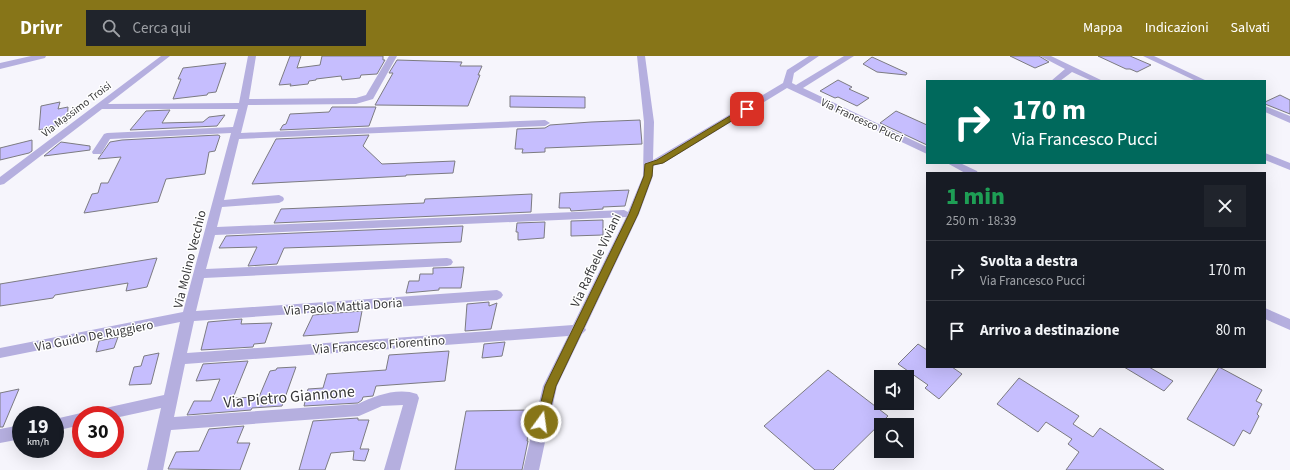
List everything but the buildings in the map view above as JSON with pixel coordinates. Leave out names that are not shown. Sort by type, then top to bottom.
[{"type":"street","points":[[0,66],[42,56]]},
{"type":"street","name":"Via Massimo Troisi","points":[[0,182],[166,56]]},
{"type":"street","name":"Via Molino Vecchio","points":[[155,470],[188,316],[236,133],[252,56]]},
{"type":"street","points":[[105,107],[356,102],[370,97],[393,56]]},
{"type":"street","name":"Via Raffaele Viviani","points":[[531,470],[550,386],[579,330],[633,214],[648,176],[649,122],[641,56]]},
{"type":"street","points":[[792,87],[790,72],[815,56]]},
{"type":"street","points":[[649,164],[660,161],[850,56]]},
{"type":"street","points":[[1044,56],[1097,80]]},
{"type":"street","points":[[1147,56],[1201,80]]},
{"type":"street","points":[[1056,80],[1071,68]]},
{"type":"street","name":"Via Francesco Pucci","points":[[792,87],[926,151]]},
{"type":"street","points":[[1266,109],[1290,120]]},
{"type":"street","points":[[97,152],[107,136],[546,123]]},
{"type":"street","points":[[1266,156],[1290,167]]},
{"type":"street","points":[[956,164],[971,172]]},
{"type":"street","points":[[218,204],[279,199]]},
{"type":"street","points":[[210,231],[624,214]]},
{"type":"street","points":[[199,274],[446,262]]},
{"type":"street","name":"Via Paolo Mattia Doria","points":[[188,316],[497,295]]},
{"type":"street","points":[[1266,313],[1290,325]]},
{"type":"street","name":"Via Guido De Ruggiero","points":[[0,353],[188,316]]},
{"type":"street","name":"Via Francesco Fiorentino","points":[[180,359],[579,330]]},
{"type":"street","name":"Via Pietro Giannone","points":[[166,424],[360,410],[380,400],[412,398],[392,470]]},
{"type":"street","points":[[124,410],[171,400]]},
{"type":"street","points":[[0,436],[12,434]]},
{"type":"route","points":[[541,422],[550,386],[579,330],[633,214],[648,176],[649,164],[660,161],[747,109]]}]
